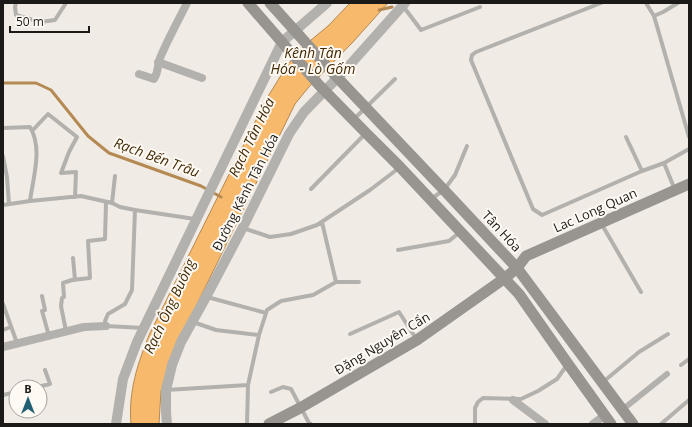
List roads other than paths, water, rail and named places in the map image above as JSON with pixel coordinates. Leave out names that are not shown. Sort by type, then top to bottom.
[{"type":"main road","points":[[248,3],[322,88],[400,167],[520,294],[611,424]]},
{"type":"main road","name":"Tân Hóa","points":[[270,3],[335,75],[517,268],[632,424]]},
{"type":"main road","name":"Lac Long Quan","points":[[506,278],[517,268],[526,256],[689,184]]},
{"type":"main road","name":"Đặng Nguyên Cẩn","points":[[269,424],[284,420],[300,408],[417,340],[506,278]]},
{"type":"street","points":[[139,74],[154,79],[158,72],[158,62],[167,41],[187,3]]},
{"type":"street","points":[[116,424],[124,379],[130,360],[214,183],[285,46],[327,3]]},
{"type":"street","name":"Đường Kênh Tân Hóa","points":[[167,424],[166,390],[172,365],[181,342],[243,227],[289,134],[322,88],[404,4]]},
{"type":"street","points":[[158,62],[202,78]]},
{"type":"street","points":[[3,348],[84,327],[106,326]]},
{"type":"street","points":[[622,410],[667,374]]},
{"type":"street","points":[[513,400],[545,424]]},
{"type":"street","points":[[593,424],[605,415]]},
{"type":"lane","points":[[16,3],[16,15],[40,22],[55,20],[66,3]]},
{"type":"lane","points":[[601,3],[476,52],[472,55],[471,60],[533,209],[542,215],[642,171],[664,163],[689,149]]},
{"type":"lane","points":[[646,3],[654,16],[689,137]]},
{"type":"lane","points":[[654,16],[678,3]]},
{"type":"lane","points":[[404,4],[421,30],[480,7]]},
{"type":"lane","points":[[353,120],[395,79]]},
{"type":"lane","points":[[32,131],[48,114],[77,138],[68,152],[61,173],[76,172],[75,197]]},
{"type":"lane","points":[[3,128],[30,127],[35,138],[36,160],[30,201]]},
{"type":"lane","points":[[311,189],[366,133]]},
{"type":"lane","points":[[626,137],[642,171]]},
{"type":"lane","points":[[431,200],[444,190],[455,175],[467,146]]},
{"type":"lane","points":[[3,156],[8,177],[9,204]]},
{"type":"lane","points":[[664,163],[675,190]]},
{"type":"lane","points":[[243,227],[270,237],[291,234],[322,222],[387,178],[400,167]]},
{"type":"lane","points":[[112,203],[115,176]]},
{"type":"lane","points":[[3,205],[81,196],[135,210],[197,219]]},
{"type":"lane","points":[[66,332],[61,306],[62,298],[64,297],[63,283],[90,278],[88,241],[105,239],[106,202]]},
{"type":"lane","points":[[135,210],[132,290],[125,304],[108,314],[105,321],[106,326],[144,328]]},
{"type":"lane","points":[[322,222],[336,282]]},
{"type":"lane","points":[[601,223],[641,292]]},
{"type":"lane","points":[[398,250],[449,241],[461,231]]},
{"type":"lane","points":[[73,258],[75,280]]},
{"type":"lane","points":[[247,424],[248,385],[259,336],[267,310],[281,301],[313,295],[336,282],[359,282]]},
{"type":"lane","points":[[42,296],[45,310],[42,311],[49,336]]},
{"type":"lane","points":[[206,297],[266,313]]},
{"type":"lane","points":[[3,304],[17,345]]},
{"type":"lane","points":[[350,334],[399,312],[417,340]]},
{"type":"lane","points":[[193,322],[216,330],[259,336]]},
{"type":"lane","points":[[3,330],[11,327]]},
{"type":"lane","points":[[602,383],[639,352],[668,334]]},
{"type":"lane","points":[[681,365],[689,359]]},
{"type":"lane","points":[[475,424],[475,408],[478,402],[483,398],[513,400],[521,399],[538,391],[557,379],[568,364]]},
{"type":"lane","points":[[45,370],[50,384],[48,384]]},
{"type":"lane","points":[[166,390],[248,385]]},
{"type":"lane","points":[[271,392],[283,387],[291,389],[300,408],[311,424]]},
{"type":"lane","points":[[661,424],[689,400]]},
{"type":"water","name":"Kênh Tân Hóa - Lò Gốm","points":[[350,3],[388,3],[353,42],[308,88],[295,104],[176,347],[161,391],[159,424],[131,424],[131,400],[135,377],[150,333],[267,98],[288,64],[305,45],[328,26]]},
{"type":"waterway","points":[[379,10],[392,7]]},
{"type":"waterway","name":"Rạch Bến Trâu","points":[[3,83],[36,83],[51,90],[88,136],[109,153],[201,186],[221,197]]},
{"type":"water label","name":"Rạch Tân Hóa","points":[[251,137]]},
{"type":"water label","name":"Rạch Ông Buông","points":[[169,306]]}]
